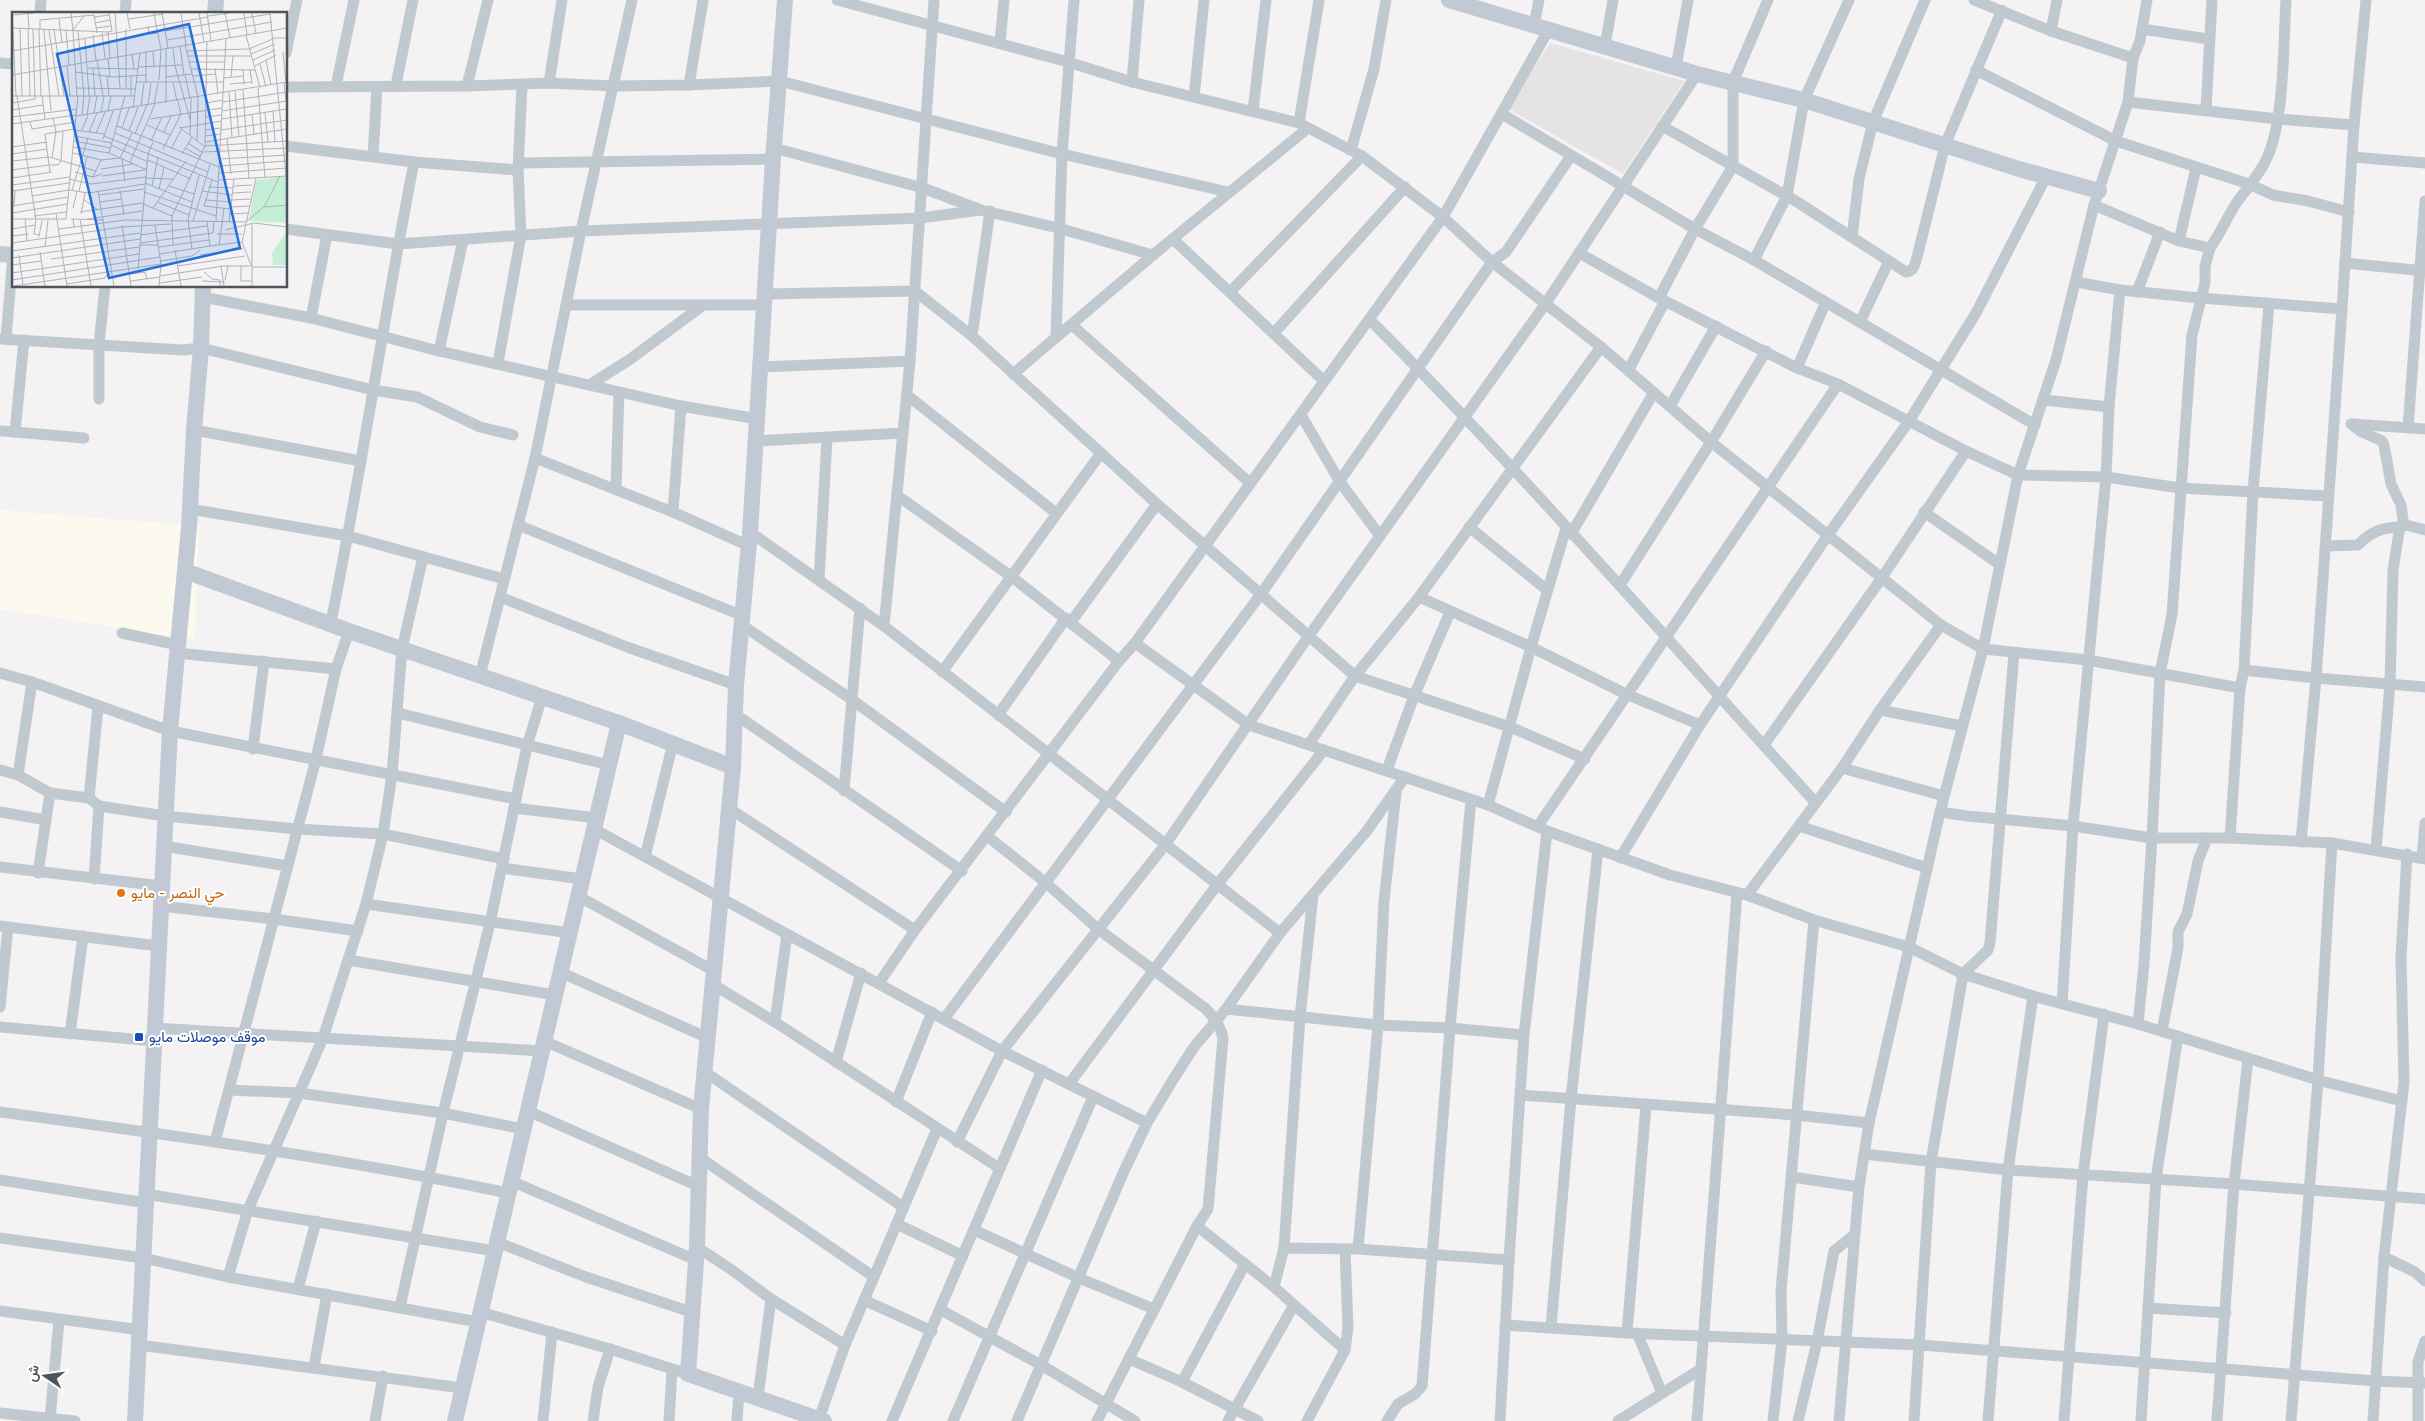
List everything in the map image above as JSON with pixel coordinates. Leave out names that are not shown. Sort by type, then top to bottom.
[{"type":"street","points":[[288,43],[297,0]]},
{"type":"street","points":[[336,86],[354,0]]},
{"type":"street","points":[[396,85],[413,0]]},
{"type":"street","points":[[467,86],[488,0]]},
{"type":"street","points":[[549,83],[562,0]]},
{"type":"street","points":[[480,676],[535,458],[581,231],[632,0]]},
{"type":"street","points":[[689,85],[703,0]]},
{"type":"street","points":[[688,1374],[691,1312],[697,1254],[701,1109],[730,809],[734,714],[758,419],[773,153],[785,0]]},
{"type":"street","points":[[837,0],[857,3],[1068,62],[1132,82],[1303,125],[1362,156],[1405,187],[1443,217],[1492,262],[1601,346],[1653,394],[1670,406],[1711,442],[1941,625],[1983,649],[2088,660],[2240,688]]},
{"type":"street","points":[[884,626],[910,361],[934,0]]},
{"type":"street","points":[[1000,43],[1004,0]]},
{"type":"street","points":[[1056,337],[1058,228],[1068,62],[1074,0]]},
{"type":"street","points":[[1132,82],[1139,0]]},
{"type":"street","points":[[1194,97],[1204,0]]},
{"type":"street","points":[[1253,111],[1266,0]]},
{"type":"street","points":[[1013,374],[1056,337],[1072,326],[1303,125],[1319,0]]},
{"type":"street","points":[[1351,150],[1374,69],[1386,0]]},
{"type":"street","points":[[1449,0],[1466,2],[1697,74],[1804,100],[2046,177],[2097,198],[2179,241],[2210,248]]},
{"type":"street","points":[[879,983],[915,930],[962,871],[1118,661],[1135,643],[1443,217],[1502,114],[1542,27],[1539,0]]},
{"type":"street","points":[[1605,46],[1613,0]]},
{"type":"street","points":[[1676,67],[1688,0]]},
{"type":"street","points":[[1628,371],[1695,229],[1733,166],[1733,82],[1768,0]]},
{"type":"street","points":[[1754,260],[1787,196],[1804,100],[1848,0]]},
{"type":"street","points":[[1852,237],[1859,179],[1873,122],[1925,0]]},
{"type":"street","points":[[2051,31],[2057,0]]},
{"type":"street","points":[[1838,1421],[1854,1235],[1869,1123],[1940,812],[1983,649],[2018,475],[2044,400],[2097,198],[2128,102],[2133,58],[2140,41],[2147,0]]},
{"type":"street","points":[[2206,109],[2208,39],[2212,0]]},
{"type":"street","points":[[2138,1024],[2152,838],[2160,673],[2172,615],[2192,335],[2210,248],[2267,159],[2278,119],[2286,0]]},
{"type":"street","points":[[2301,842],[2326,546],[2354,125],[2366,0]]},
{"type":"street","points":[[1980,1],[2051,31],[2133,58]]},
{"type":"street","points":[[1662,126],[1787,196],[1906,272],[1913,269],[1945,145],[2002,10]]},
{"type":"street","points":[[2142,29],[2208,39]]},
{"type":"street","points":[[1976,70],[2116,141],[2250,184],[2273,195],[2308,201],[2349,212]]},
{"type":"street","points":[[957,1142],[1002,1050],[1165,845],[1308,637],[1546,303],[1622,185],[1697,74]]},
{"type":"street","points":[[288,87],[467,86],[549,83],[612,86],[780,81],[926,117],[1062,154],[1228,192]]},
{"type":"street","points":[[498,363],[521,235],[519,167],[522,85]]},
{"type":"street","points":[[373,156],[377,87]]},
{"type":"street","points":[[2128,102],[2206,109],[2278,119],[2354,125]]},
{"type":"street","points":[[1502,114],[1695,229],[1754,260],[1825,304],[1940,368],[2035,425]]},
{"type":"street","points":[[288,146],[414,162],[519,167],[597,160],[773,153],[923,188],[985,211],[1058,228],[1153,255]]},
{"type":"street","points":[[1230,292],[1362,156]]},
{"type":"street","points":[[944,1019],[1108,800],[1191,685],[1261,594],[1492,262],[1506,252],[1571,156]]},
{"type":"street","points":[[2352,157],[2425,163]]},
{"type":"street","points":[[331,622],[414,162]]},
{"type":"street","points":[[2179,241],[2196,168]]},
{"type":"street","points":[[1620,858],[1700,726],[1828,535],[1909,421],[1940,368],[1976,313],[2046,177]]},
{"type":"street","points":[[1274,333],[1405,187]]},
{"type":"street","points":[[2408,428],[2422,271],[2425,201]]},
{"type":"street","points":[[288,229],[398,244],[581,231],[920,218],[985,211]]},
{"type":"street","points":[[972,336],[985,211]]},
{"type":"street","points":[[2137,292],[2160,232]]},
{"type":"street","points":[[311,318],[327,235]]},
{"type":"street","points":[[1173,239],[1324,381]]},
{"type":"street","points":[[439,351],[463,240]]},
{"type":"street","points":[[1579,253],[1662,299],[1766,350],[1797,368],[1838,384],[1966,451],[2018,475],[2106,477],[2180,488],[2254,490],[2328,496]]},
{"type":"street","points":[[1860,322],[1889,261]]},
{"type":"street","points":[[12,263],[3,339],[183,350],[202,348],[373,390],[417,397],[480,427],[513,435]]},
{"type":"street","points":[[2345,263],[2422,271]]},
{"type":"street","points":[[2076,282],[2137,292],[2342,309]]},
{"type":"street","points":[[99,399],[99,345],[105,288]]},
{"type":"street","points":[[2062,1004],[2073,826],[2106,477],[2109,407],[2120,290]]},
{"type":"street","points":[[135,1421],[163,846],[170,731],[185,571],[194,430],[202,348],[203,291],[439,351],[552,375],[681,406],[758,419]]},
{"type":"street","points":[[567,305],[702,306],[765,300],[915,291],[972,336],[1157,504],[1207,545],[1308,637],[1355,676],[1510,727],[1585,759]]},
{"type":"street","points":[[1797,368],[1825,304]]},
{"type":"street","points":[[2230,838],[2240,688],[2244,670],[2254,490],[2269,304]]},
{"type":"street","points":[[591,384],[629,360],[702,306]]},
{"type":"street","points":[[1370,320],[1418,368],[1463,418],[1514,468],[1816,803]]},
{"type":"street","points":[[1072,326],[1250,483]]},
{"type":"street","points":[[1670,406],[1716,326]]},
{"type":"street","points":[[15,432],[24,340]]},
{"type":"street","points":[[1309,744],[1355,676],[1419,597],[1601,346]]},
{"type":"street","points":[[1620,585],[1711,442],[1766,350]]},
{"type":"street","points":[[761,367],[910,361]]},
{"type":"street","points":[[1500,1421],[1524,1035],[1542,828],[1626,694],[1769,488],[1838,384]]},
{"type":"street","points":[[616,489],[618,392]]},
{"type":"street","points":[[1488,805],[1530,647],[1547,590],[1569,531],[1653,394]]},
{"type":"street","points":[[907,395],[1056,513]]},
{"type":"street","points":[[2044,400],[2109,407]]},
{"type":"street","points":[[673,512],[681,406]]},
{"type":"street","points":[[1301,415],[1340,482],[1380,536]]},
{"type":"street","points":[[2334,422],[2425,429]]},
{"type":"street","points":[[2351,424],[2384,445],[2391,484],[2403,512],[2393,570],[2390,684],[2376,850]]},
{"type":"street","points":[[194,430],[361,461]]},
{"type":"street","points":[[0,431],[84,438]]},
{"type":"street","points":[[755,441],[903,433]]},
{"type":"street","points":[[819,580],[827,438]]},
{"type":"street","points":[[1764,745],[1881,579],[1966,451]]},
{"type":"street","points":[[942,672],[1101,453]]},
{"type":"street","points":[[535,458],[673,512],[749,539],[819,580],[884,626],[1280,933]]},
{"type":"street","points":[[898,496],[1012,577],[1118,661]]},
{"type":"street","points":[[998,715],[1157,504]]},
{"type":"street","points":[[190,509],[348,536],[504,579]]},
{"type":"street","points":[[1924,512],[1999,564]]},
{"type":"street","points":[[518,525],[742,620],[1006,812]]},
{"type":"street","points":[[2326,546],[2358,545],[2365,537],[2386,527],[2401,525],[2425,530]]},
{"type":"street","points":[[1469,527],[1547,590]]},
{"type":"street","points":[[228,1277],[248,1210],[323,1038],[366,904],[383,834],[392,775],[402,649],[423,557]]},
{"type":"street","points":[[185,571],[331,622],[349,631],[619,723],[733,767]]},
{"type":"street","points":[[500,597],[627,647],[736,685]]},
{"type":"street","points":[[1419,597],[1530,647],[1626,694],[1700,726]]},
{"type":"street","points":[[844,791],[860,608]]},
{"type":"street","points":[[1387,770],[1414,696],[1450,612]]},
{"type":"street","points":[[1697,1421],[1721,1111],[1742,894],[1799,826],[1842,768],[1880,710],[1941,625]]},
{"type":"street","points":[[215,1142],[316,760],[336,669],[349,631]]},
{"type":"street","points":[[122,633],[178,649],[336,669]]},
{"type":"street","points":[[1135,643],[1248,725],[1488,805],[1542,828],[1670,875],[1742,894],[1814,920],[1909,948],[1963,974],[2033,996],[2162,1031],[2248,1059],[2402,1101]]},
{"type":"street","points":[[1914,1421],[1931,1162],[1963,974],[1988,950],[1990,943],[2014,653]]},
{"type":"street","points":[[252,748],[264,660]]},
{"type":"street","points":[[2244,670],[2425,687]]},
{"type":"street","points":[[0,673],[32,682],[170,731],[392,775],[595,823],[645,858],[861,972],[1002,1050],[1147,1123]]},
{"type":"street","points":[[18,774],[32,682]]},
{"type":"street","points":[[400,1307],[428,1176],[474,980],[490,923],[528,746],[542,697]]},
{"type":"street","points":[[88,798],[98,707]]},
{"type":"street","points":[[1880,710],[1962,726]]},
{"type":"street","points":[[398,713],[609,765]]},
{"type":"street","points":[[734,714],[962,871]]},
{"type":"street","points":[[454,1421],[619,723]]},
{"type":"street","points":[[645,858],[673,743]]},
{"type":"street","points":[[1069,1084],[1218,885],[1324,750]]},
{"type":"street","points":[[1842,768],[1944,796]]},
{"type":"street","points":[[0,770],[18,774],[50,793],[88,798],[99,806],[165,816],[297,829],[383,834],[503,864],[582,880]]},
{"type":"street","points":[[1017,1421],[1147,1123],[1184,1062],[1226,1009],[1280,933],[1313,895],[1396,791],[1405,777]]},
{"type":"street","points":[[1358,1249],[1378,1025],[1384,901],[1396,791]]},
{"type":"street","points":[[38,873],[50,793]]},
{"type":"street","points":[[1387,1421],[1398,1404],[1415,1394],[1422,1386],[1450,1028],[1471,800]]},
{"type":"street","points":[[94,879],[99,806]]},
{"type":"street","points":[[730,809],[915,930]]},
{"type":"street","points":[[0,812],[46,820]]},
{"type":"street","points":[[1940,812],[2073,826],[2152,838],[2230,838],[2332,843],[2424,858],[2425,823]]},
{"type":"street","points":[[1799,826],[1927,868]]},
{"type":"street","points":[[987,836],[1045,882],[1098,929],[1206,1010],[1216,1020],[1223,1039],[1208,1209],[1183,1250],[1097,1421]]},
{"type":"street","points":[[2162,1031],[2178,948],[2178,932],[2187,914],[2198,861],[2207,838]]},
{"type":"street","points":[[2291,1421],[2318,1079],[2332,843]]},
{"type":"street","points":[[163,846],[288,866]]},
{"type":"street","points":[[1551,1327],[1571,1099],[1598,849]]},
{"type":"street","points":[[2373,1421],[2384,1257],[2404,1082],[2400,958],[2407,854]]},
{"type":"street","points":[[0,868],[162,886]]},
{"type":"street","points":[[1274,1287],[1284,1248],[1300,1017],[1313,895]]},
{"type":"street","points":[[578,896],[714,978],[775,1022],[957,1142],[1000,1168]]},
{"type":"street","points":[[366,904],[570,933]]},
{"type":"street","points":[[161,906],[358,931]]},
{"type":"street","points":[[1774,1421],[1782,1340],[1780,1291],[1792,1177],[1814,920]]},
{"type":"street","points":[[0,1007],[4,926],[158,946]]},
{"type":"street","points":[[775,1022],[787,934]]},
{"type":"street","points":[[70,1034],[83,936]]},
{"type":"street","points":[[348,960],[555,995]]},
{"type":"street","points":[[560,972],[708,1038]]},
{"type":"street","points":[[836,1062],[861,972]]},
{"type":"street","points":[[1988,1421],[2008,1170],[2033,996]]},
{"type":"street","points":[[1226,1009],[1378,1025],[1450,1028],[1524,1035]]},
{"type":"street","points":[[896,1102],[932,1012]]},
{"type":"street","points":[[2064,1421],[2083,1174],[2104,1014]]},
{"type":"street","points":[[0,1027],[70,1034],[244,1034],[459,1045],[543,1046],[701,1109]]},
{"type":"street","points":[[2141,1421],[2156,1179],[2178,1036]]},
{"type":"street","points":[[2217,1421],[2234,1184],[2248,1059]]},
{"type":"street","points":[[892,1421],[1042,1070]]},
{"type":"street","points":[[705,1072],[904,1207]]},
{"type":"street","points":[[230,1090],[298,1093],[443,1113],[523,1129]]},
{"type":"street","points":[[1521,1095],[1869,1123]]},
{"type":"street","points":[[953,1421],[1093,1097]]},
{"type":"street","points":[[1646,1105],[1632,1333],[1662,1393]]},
{"type":"street","points":[[528,1111],[698,1186]]},
{"type":"street","points":[[0,1112],[274,1150],[428,1176],[510,1187],[697,1254],[732,1270],[771,1299],[845,1345]]},
{"type":"street","points":[[0,1238],[143,1258],[228,1277],[400,1307],[479,1317],[552,1332],[758,1397],[816,1420],[845,1345],[937,1129]]},
{"type":"street","points":[[1864,1154],[2008,1170],[2234,1184],[2425,1199]]},
{"type":"street","points":[[699,1158],[874,1277]]},
{"type":"street","points":[[1792,1177],[1859,1187]]},
{"type":"street","points":[[0,1180],[248,1210],[414,1237],[496,1246],[691,1312]]},
{"type":"street","points":[[298,1289],[316,1221]]},
{"type":"street","points":[[897,1224],[963,1256]]},
{"type":"street","points":[[1197,1226],[1274,1287],[1345,1350]]},
{"type":"street","points":[[974,1230],[1154,1309]]},
{"type":"street","points":[[1798,1421],[1817,1342],[1834,1251],[1854,1235]]},
{"type":"street","points":[[1284,1248],[1358,1249],[1509,1260]]},
{"type":"street","points":[[1307,1421],[1345,1350],[1348,1328],[1345,1249]]},
{"type":"street","points":[[2384,1257],[2415,1272],[2425,1281]]},
{"type":"street","points":[[1182,1382],[1245,1264]]},
{"type":"street","points":[[314,1367],[327,1294]]},
{"type":"street","points":[[758,1397],[771,1299]]},
{"type":"street","points":[[864,1300],[932,1331]]},
{"type":"street","points":[[1228,1421],[1294,1305]]},
{"type":"street","points":[[2148,1308],[2226,1313]]},
{"type":"street","points":[[941,1310],[990,1335],[1135,1421]]},
{"type":"street","points":[[0,1311],[60,1320],[140,1338],[314,1367],[462,1388]]},
{"type":"street","points":[[50,1419],[60,1320]]},
{"type":"street","points":[[1505,1324],[1632,1333],[1920,1345],[2295,1375],[2422,1383]]},
{"type":"street","points":[[543,1421],[552,1332]]},
{"type":"street","points":[[2418,1421],[2422,1383],[2418,1362],[2425,1341]]},
{"type":"street","points":[[593,1421],[598,1386],[610,1349]]},
{"type":"street","points":[[1129,1359],[1182,1382],[1258,1421]]},
{"type":"street","points":[[1618,1421],[1701,1369]]},
{"type":"street","points":[[669,1421],[672,1370]]},
{"type":"street","points":[[375,1421],[384,1376]]},
{"type":"street","points":[[737,1421],[740,1392]]},
{"type":"street","points":[[0,1413],[75,1421]]},
{"type":"shaded area","points":[[1550,43],[1684,81],[1623,174],[1507,108]]},
{"type":"shaded area","points":[[0,510],[199,526],[195,640],[0,609]]},
{"type":"place","name":"حي النصر - مايو","points":[[121,893]]},
{"type":"place","name":"موقف موصلات مايو","points":[[139,1037]]}]
